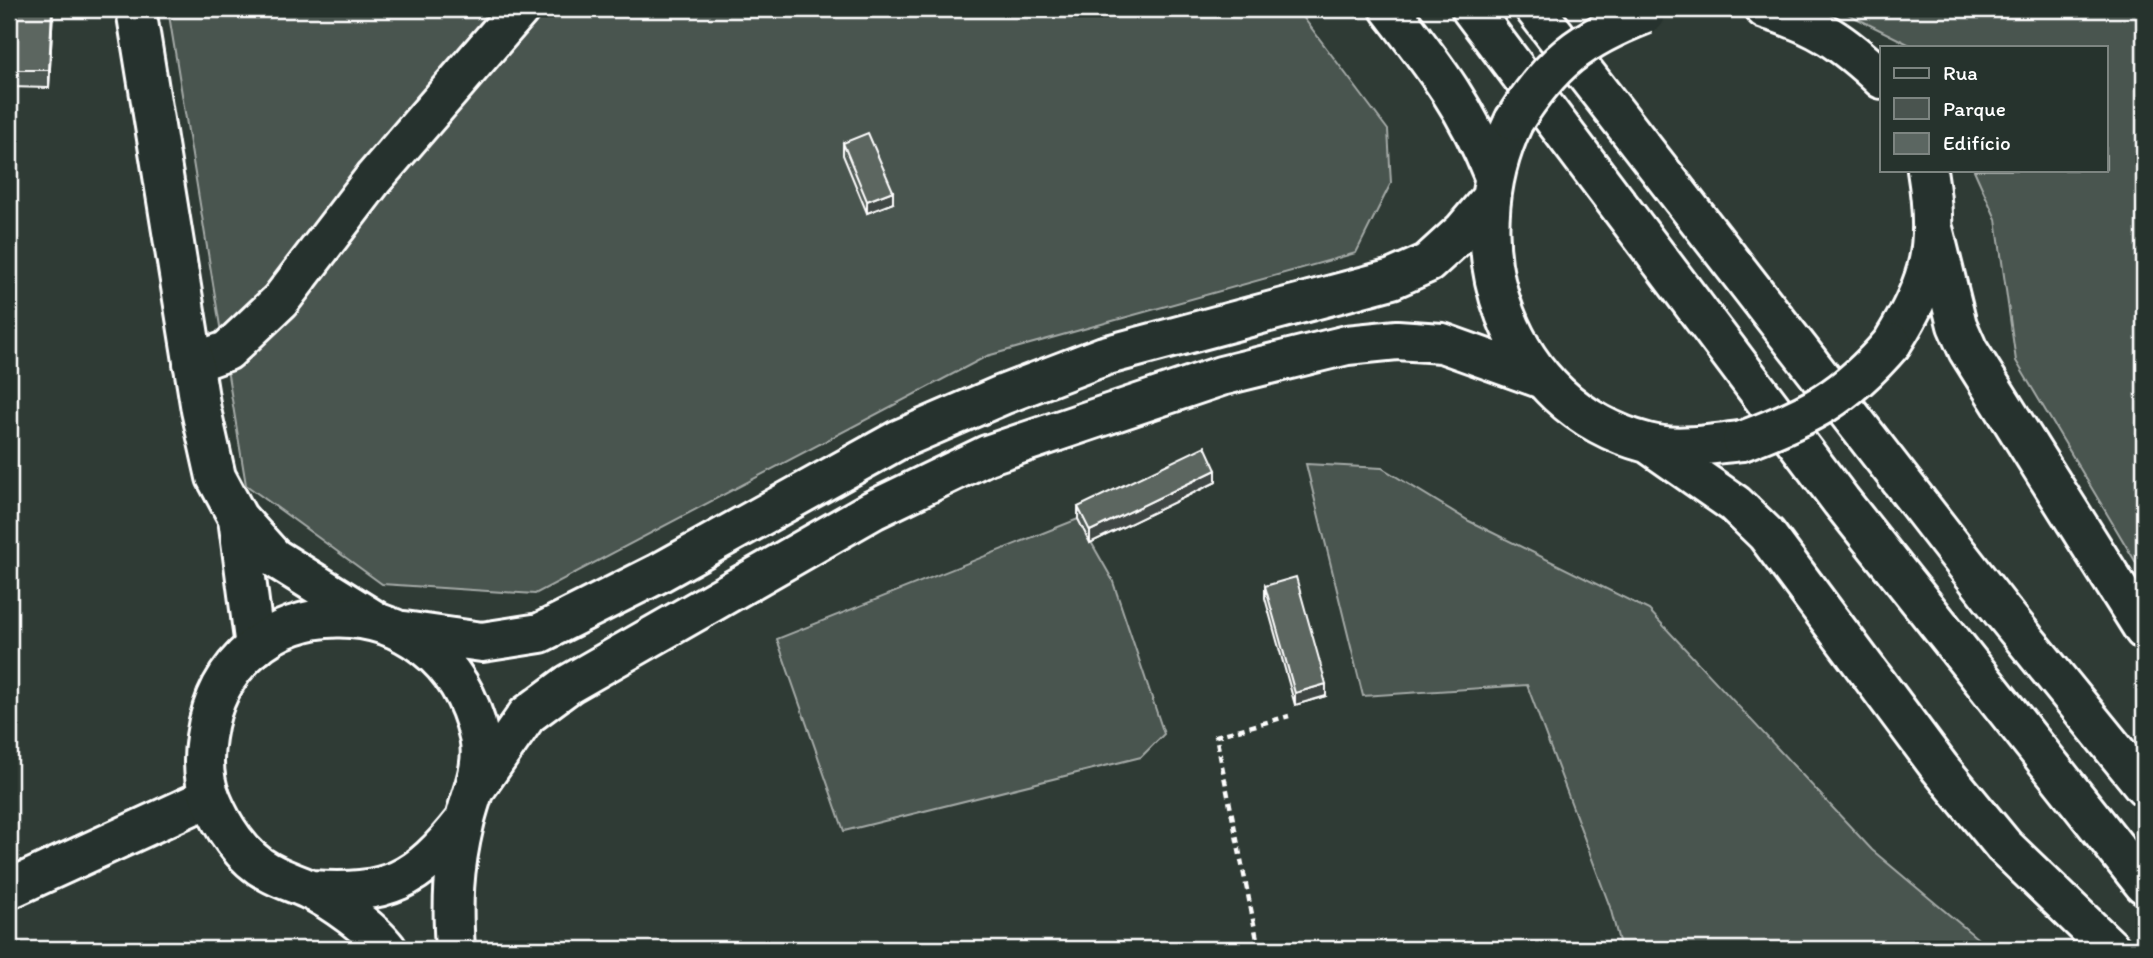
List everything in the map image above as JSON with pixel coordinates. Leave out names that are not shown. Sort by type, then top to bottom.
[{"type":"main road","points":[[136,9],[193,363],[216,477],[238,518],[274,557],[441,658],[467,696],[480,740],[478,785]]},
{"type":"main road","points":[[193,363],[227,351],[280,301],[374,178],[520,9]]},
{"type":"main road","points":[[1390,9],[1458,98],[1475,128],[1492,186],[1489,250],[1494,288],[1508,325],[1540,378],[1571,406],[1610,430],[1649,444],[1734,504],[1766,534],[1940,768],[2004,846],[2111,949]]},
{"type":"main road","points":[[1471,9],[1841,501],[2144,884]]},
{"type":"main road","points":[[1535,9],[2002,611],[2144,786]]},
{"type":"main road","points":[[1765,9],[1820,28],[1850,48],[1880,77]]},
{"type":"main road","points":[[387,949],[379,938],[311,890],[267,872],[232,839],[210,797],[203,756],[209,715],[227,677],[255,647],[292,626],[332,617],[482,642],[540,633],[657,574],[898,440],[1002,394],[1104,356],[1392,279],[1428,263],[1463,231],[1492,186],[1514,121],[1550,71],[1578,46],[1653,11]]},
{"type":"main road","points":[[1927,172],[1934,232],[1952,306],[1968,350],[2144,630]]},
{"type":"main road","points":[[1649,444],[1684,446],[1742,441],[1830,403],[1865,374],[1892,343],[1924,286],[1934,232]]},
{"type":"main road","points":[[455,949],[451,897],[464,821],[478,785],[527,715],[569,684],[873,510],[987,455],[1221,376],[1347,345],[1397,340],[1442,344],[1540,378]]},
{"type":"main road","points":[[238,518],[255,647]]},
{"type":"main road","points":[[9,889],[210,797]]},
{"type":"main road","points":[[311,890],[356,893],[399,881],[436,856],[464,821]]},
{"type":"path","points":[[1259,949],[1216,736],[1289,716]]},
{"type":"green space","points":[[168,9],[1297,9],[1388,130],[1391,183],[1356,253],[987,356],[535,594],[382,584],[246,485]]},
{"type":"green space","points":[[1838,9],[2144,9],[2144,576],[2016,361],[1996,219],[1975,172],[2108,172],[2108,46],[1912,46]]},
{"type":"green space","points":[[1306,464],[1382,468],[1469,521],[1649,610],[1872,850],[1990,949],[1621,949],[1610,907],[1527,685],[1363,696]]},
{"type":"green space","points":[[1078,519],[1112,579],[1164,734],[1141,757],[844,831],[777,639]]},
{"type":"building","points":[[9,9],[52,9],[49,70],[9,70]]},
{"type":"building","points":[[868,133],[893,191],[867,201],[843,143]]},
{"type":"building","points":[[1205,446],[1216,470],[1090,531],[1078,507]]},
{"type":"building","points":[[1296,577],[1326,684],[1295,693],[1265,586]]}]
